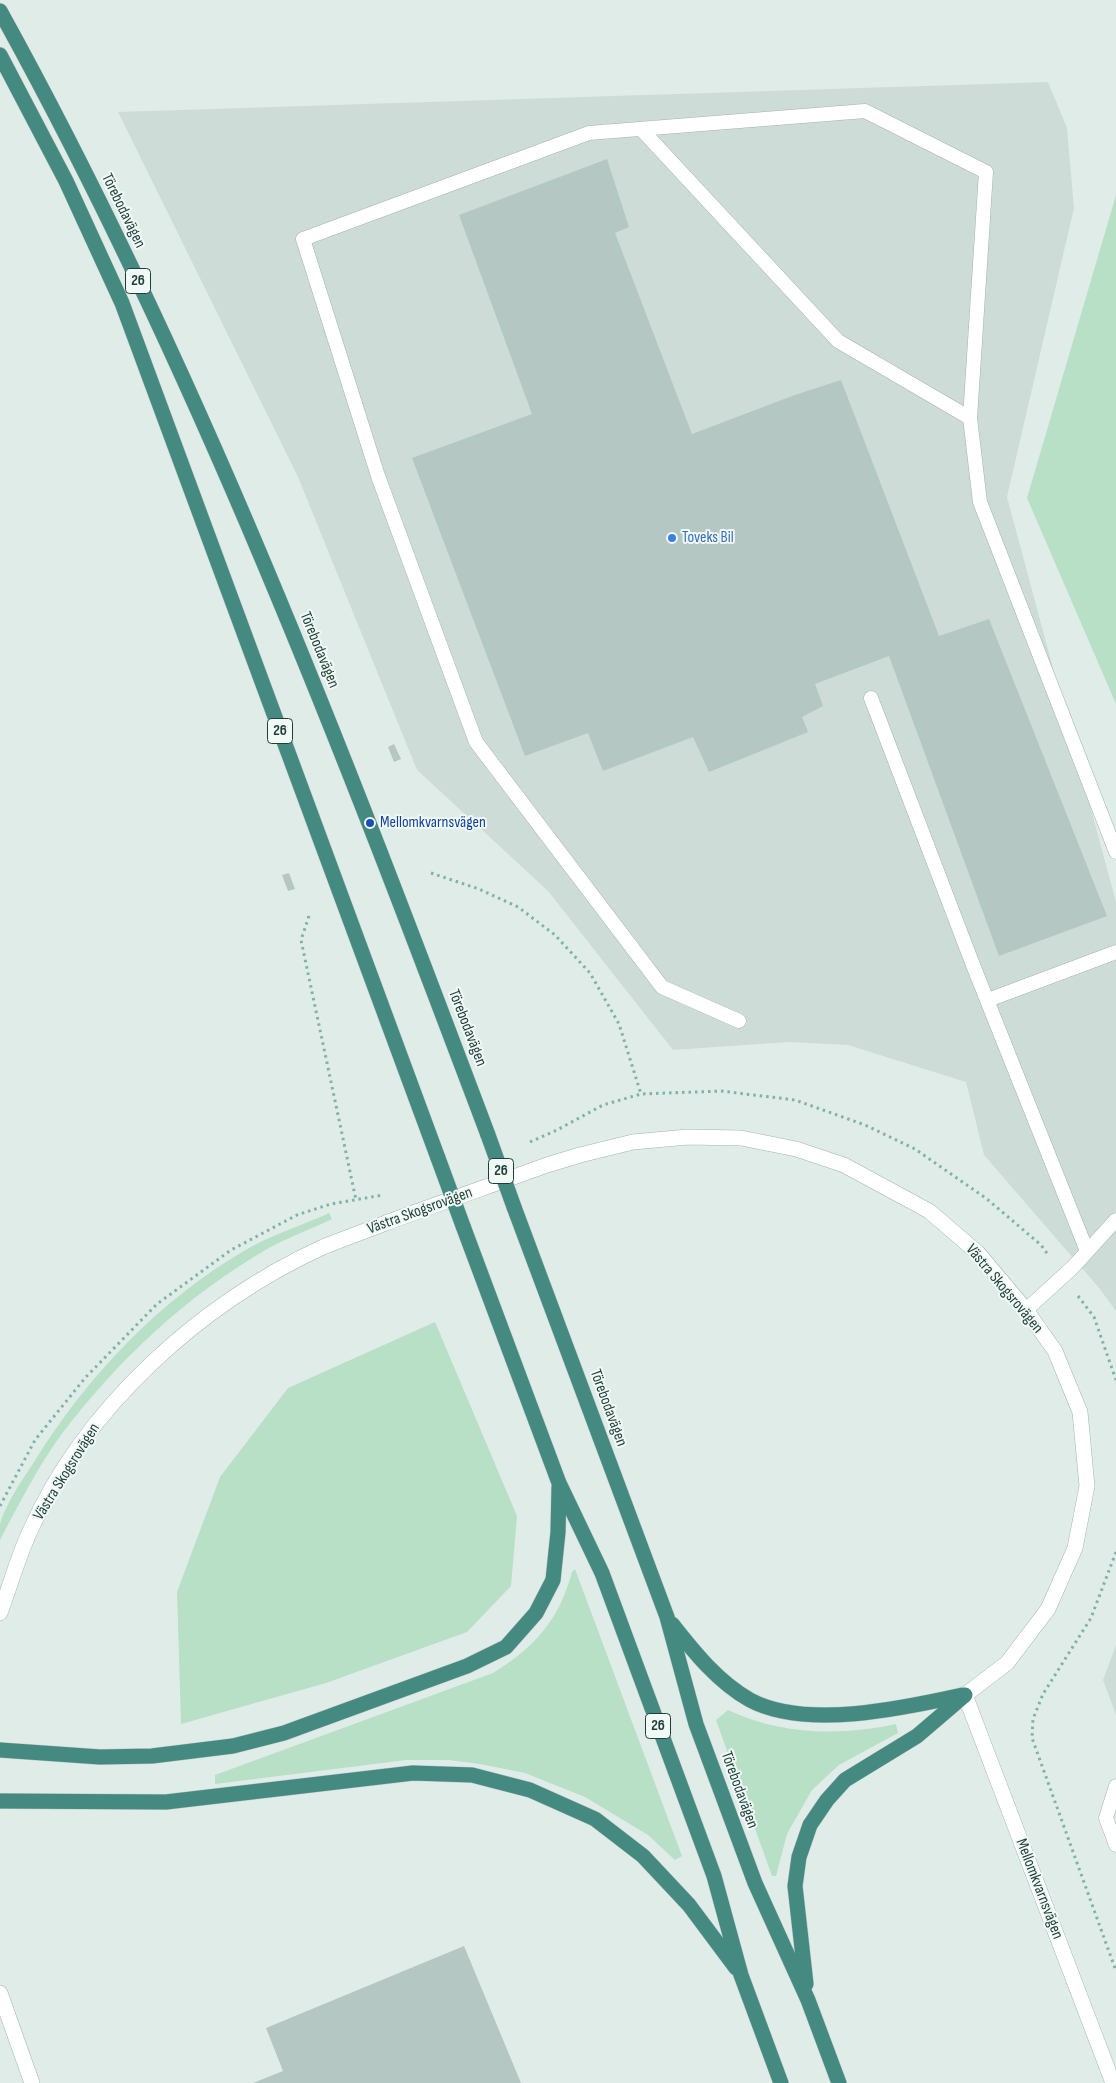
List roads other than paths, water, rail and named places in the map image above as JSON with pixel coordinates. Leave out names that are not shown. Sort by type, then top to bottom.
[{"type":"highway","name":"Törebodavägen","points":[[0,10],[35,74],[140,284],[234,490],[370,823],[667,1617],[696,1724],[755,1883],[808,2000],[838,2083]]},
{"type":"highway","name":"26","points":[[0,55],[66,180],[122,303],[559,1482],[602,1573],[714,1876],[741,1975],[781,2083]]},
{"type":"highway","points":[[0,1750],[100,1757],[152,1756],[233,1746],[284,1733],[467,1666],[506,1647],[536,1613],[553,1580],[558,1532],[559,1482]]},
{"type":"highway","points":[[667,1617],[696,1654],[724,1682],[751,1700],[782,1711],[852,1714],[906,1708],[965,1695]]},
{"type":"highway","points":[[808,2000],[795,1886],[799,1856],[810,1824],[827,1800],[845,1780],[917,1736],[965,1695]]},
{"type":"highway","points":[[0,1801],[166,1802],[413,1773],[472,1775],[530,1790],[595,1819],[643,1856],[689,1905],[741,1975]]},
{"type":"street","name":"Västra Skogsrovägen","points":[[0,1613],[30,1531],[57,1482],[90,1431],[144,1371],[191,1330],[245,1289],[323,1247],[528,1171],[580,1154],[633,1142],[688,1137],[741,1138],[796,1149],[844,1165],[929,1211],[978,1253],[1026,1310],[1055,1351],[1080,1412],[1087,1486],[1075,1548],[1048,1609],[1007,1663],[965,1695]]},
{"type":"street","name":"Mellomkvarnsvägen","points":[[965,1695],[1113,2083]]},
{"type":"street","points":[[0,1993],[32,2083]]},
{"type":"lane","points":[[739,1021],[662,987],[476,742],[378,476],[303,239],[589,133],[865,111],[986,172],[970,418],[980,502],[1116,852]]},
{"type":"lane","points":[[641,129],[838,341],[970,418]]},
{"type":"lane","points":[[871,698],[1087,1251]]},
{"type":"lane","points":[[988,1000],[1116,952]]},
{"type":"lane","points":[[1026,1310],[1064,1276],[1116,1220]]},
{"type":"lane","points":[[1116,1786],[1106,1818],[1116,1845]]},
{"type":"place","name":"Toveks Bil","points":[[672,538]]},
{"type":"place","name":"Mellomkvarnsvägen","points":[[370,823]]}]
